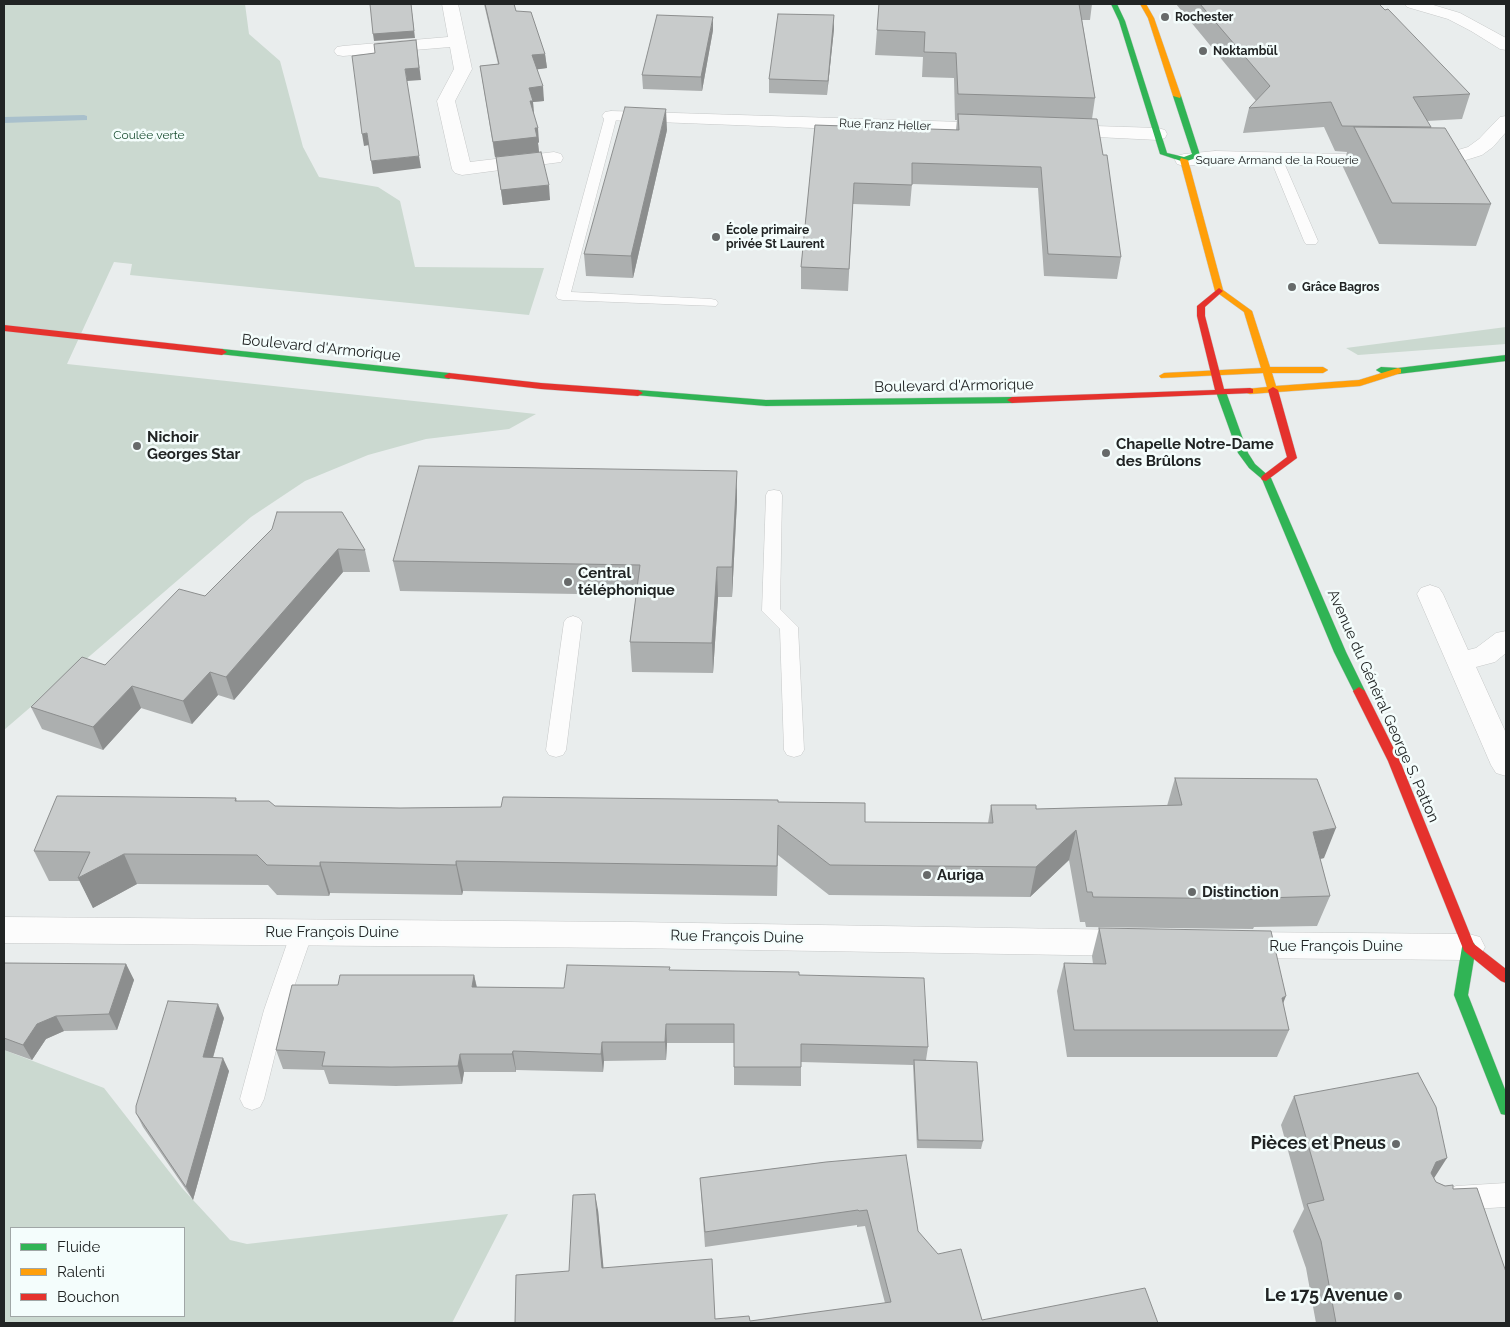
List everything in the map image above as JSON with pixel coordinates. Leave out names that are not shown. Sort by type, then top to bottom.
[{"type":"main road","points":[[1114,4],[1125,30],[1164,154],[1184,160],[1196,155],[1151,18],[1143,4]]},
{"type":"main road","points":[[1184,160],[1219,291],[1248,311],[1292,458],[1266,478]]},
{"type":"main road","name":"Avenue du Général George S. Patton","points":[[1219,291],[1201,306],[1201,316],[1221,392],[1242,453],[1252,466],[1266,478],[1340,652],[1394,761],[1469,947],[1506,977]]},
{"type":"main road","name":"Boulevard d'Armorique","points":[[4,328],[541,386],[766,403],[1072,399],[1273,390],[1360,383],[1398,371]]},
{"type":"main road","points":[[1360,370],[1398,371],[1506,358]]},
{"type":"main road","points":[[1155,376],[1266,370],[1338,370]]},
{"type":"main road","name":"Boulevard d'Armorique","points":[[635,392],[752,390]]},
{"type":"main road","points":[[1469,947],[1460,995],[1506,1109]]},
{"type":"street","points":[[450,4],[463,69],[446,101],[462,169],[554,158]]},
{"type":"street","points":[[1422,5],[1454,16],[1477,27],[1506,45]]},
{"type":"street","points":[[343,51],[458,41]]},
{"type":"street","name":"Rue Franz Heller","points":[[611,116],[1008,129]]},
{"type":"street","name":"Square Armand de la Rouerie","points":[[1184,160],[1215,157],[1400,161],[1450,159],[1475,151],[1486,143],[1506,121]]},
{"type":"street","points":[[1046,131],[1158,134]]},
{"type":"street","points":[[1430,594],[1506,765]]},
{"type":"street","points":[[1459,662],[1485,655],[1506,640]]},
{"type":"street","name":"Rue François Duine","points":[[4,930],[630,935],[1160,944]]},
{"type":"street","name":"Rue François Duine","points":[[1210,945],[1469,947]]},
{"type":"lane","points":[[611,116],[562,296],[711,303]]},
{"type":"lane","points":[[1276,158],[1311,241]]},
{"type":"lane","points":[[774,495],[771,611],[789,627],[794,750]]},
{"type":"lane","points":[[556,750],[573,622]]},
{"type":"lane","points":[[252,1099],[275,1010],[302,932]]},
{"type":"lane","points":[[1437,1199],[1506,1195]]},
{"type":"green space","name":"Coulée verte","points":[[4,4],[245,4],[249,34],[280,61],[303,147],[319,177],[378,187],[400,201],[415,267],[544,268],[529,315],[130,275],[132,264],[114,262],[67,364],[536,414],[509,429],[426,439],[368,455],[305,481],[251,517],[4,730]]},
{"type":"green space","points":[[1506,327],[1506,344],[1358,355],[1346,348]]},
{"type":"green space","points":[[4,1050],[104,1088],[182,1188],[230,1240],[247,1244],[508,1214],[452,1323],[4,1323]]},
{"type":"building","points":[[370,4],[411,4],[414,31],[373,34]]},
{"type":"building","points":[[485,4],[514,4],[516,11],[531,12],[545,54],[532,55],[543,86],[529,88],[533,101],[530,101],[538,128],[535,128],[537,137],[493,142],[480,66],[499,64]]},
{"type":"building","points":[[879,4],[1079,4],[1095,98],[958,94],[956,53],[924,52],[925,32],[877,30]]},
{"type":"building","points":[[1200,4],[1379,4],[1385,10],[1388,9],[1470,94],[1413,97],[1431,127],[1342,126],[1331,102],[1249,108],[1270,86]]},
{"type":"building","points":[[778,14],[834,15],[828,81],[769,79]]},
{"type":"building","points":[[657,15],[713,17],[701,77],[642,75]]},
{"type":"building","points":[[416,40],[419,68],[405,69],[419,156],[371,161],[367,133],[362,134],[352,56],[375,53],[374,44]]},
{"type":"building","points":[[625,107],[666,109],[631,256],[584,254]]},
{"type":"building","points":[[958,114],[1097,119],[1103,155],[1107,155],[1121,257],[1048,254],[1041,167],[912,163],[912,185],[854,183],[849,269],[801,267],[815,125],[959,130]]},
{"type":"building","points":[[1354,127],[1445,128],[1491,204],[1392,203]]},
{"type":"building","points":[[541,152],[549,185],[501,190],[496,157]]},
{"type":"building","name":"Central téléphonique","points":[[419,466],[737,471],[732,567],[717,567],[712,643],[630,642],[640,565],[393,561]]},
{"type":"building","points":[[277,512],[342,512],[365,550],[338,549],[226,677],[210,672],[183,701],[132,686],[93,727],[31,707],[82,657],[105,665],[179,589],[205,596],[272,529]]},
{"type":"building","points":[[1175,778],[1317,779],[1336,828],[1313,832],[1330,896],[1264,899],[1093,897],[1092,892],[1087,892],[1076,830],[1036,867],[830,865],[778,825],[777,866],[456,861],[456,865],[320,862],[320,866],[267,865],[257,855],[124,854],[78,878],[90,852],[34,851],[57,796],[236,798],[235,801],[269,801],[275,806],[400,808],[501,807],[503,797],[778,800],[778,802],[865,803],[865,822],[993,823],[991,805],[1036,805],[1036,809],[1182,805]]},
{"type":"building","points":[[1099,928],[1271,931],[1286,996],[1282,998],[1289,1030],[1074,1030],[1064,963],[1106,964]]},
{"type":"building","points":[[4,963],[126,964],[109,1014],[56,1016],[37,1024],[23,1045],[4,1038]]},
{"type":"building","points":[[567,965],[670,967],[669,970],[799,972],[799,975],[924,978],[928,1047],[801,1044],[801,1067],[734,1067],[734,1024],[666,1024],[665,1042],[602,1042],[601,1054],[513,1051],[512,1054],[460,1054],[458,1066],[322,1066],[325,1052],[276,1050],[292,985],[338,985],[340,975],[474,975],[472,987],[564,988]]},
{"type":"building","points":[[168,1001],[218,1004],[203,1057],[223,1058],[186,1187],[136,1113],[136,1106]]},
{"type":"building","points":[[914,1060],[977,1062],[983,1141],[918,1140]]},
{"type":"building","points":[[1418,1073],[1436,1107],[1447,1158],[1436,1162],[1431,1173],[1436,1182],[1445,1186],[1453,1185],[1453,1189],[1477,1188],[1506,1272],[1506,1323],[1336,1323],[1321,1241],[1307,1204],[1324,1200],[1294,1096]]},
{"type":"building","points":[[906,1155],[918,1231],[938,1254],[961,1249],[982,1320],[1145,1288],[1158,1323],[515,1323],[516,1275],[569,1271],[573,1195],[595,1194],[602,1268],[712,1259],[715,1319],[749,1316],[750,1321],[891,1302],[867,1210],[705,1232],[700,1178],[826,1162]]},
{"type":"waterway","points":[[4,120],[84,118]]},
{"type":"traffic: fast","points":[[1114,4],[1122,21],[1164,154],[1184,160],[1196,155],[1177,96]]},
{"type":"traffic: fast","points":[[222,352],[449,376]]},
{"type":"traffic: fast","points":[[1381,370],[1398,371],[1506,358]]},
{"type":"traffic: fast","points":[[1221,392],[1243,453],[1252,466],[1266,478],[1340,652],[1359,691]]},
{"type":"traffic: fast","points":[[638,393],[766,403],[1012,400]]},
{"type":"traffic: fast","points":[[1469,947],[1461,995],[1506,1109]]},
{"type":"traffic: slow","points":[[1143,4],[1151,18],[1177,96]]},
{"type":"traffic: slow","points":[[1184,160],[1219,291],[1248,311],[1272,387]]},
{"type":"traffic: slow","points":[[1164,376],[1266,370],[1323,370]]},
{"type":"traffic: slow","points":[[1250,391],[1360,383],[1398,371]]},
{"type":"traffic: jam","points":[[1219,291],[1201,306],[1201,316],[1220,390]]},
{"type":"traffic: jam","points":[[4,328],[222,352]]},
{"type":"traffic: jam","points":[[449,376],[541,386],[638,393]]},
{"type":"traffic: jam","points":[[1266,478],[1292,458],[1273,390]]},
{"type":"traffic: jam","points":[[1012,400],[1250,391]]},
{"type":"traffic: jam","points":[[1359,691],[1394,761],[1469,947],[1506,977]]},
{"type":"place","name":"Rochester","points":[[1165,17]]},
{"type":"place","name":"Noktambül","points":[[1203,51]]},
{"type":"place","name":"École primaire privée St Laurent","points":[[716,237]]},
{"type":"place","name":"Grâce Bagros","points":[[1292,287]]},
{"type":"place","name":"Nichoir Georges Star","points":[[137,446]]},
{"type":"place","name":"Chapelle Notre-Dame des Brûlons","points":[[1106,453]]},
{"type":"place","name":"Central téléphonique","points":[[568,582]]},
{"type":"place","name":"Auriga","points":[[927,875]]},
{"type":"place","name":"Distinction","points":[[1192,892]]},
{"type":"place","name":"Pièces et Pneus","points":[[1396,1144]]},
{"type":"place","name":"Le 175 Avenue","points":[[1398,1296]]}]
